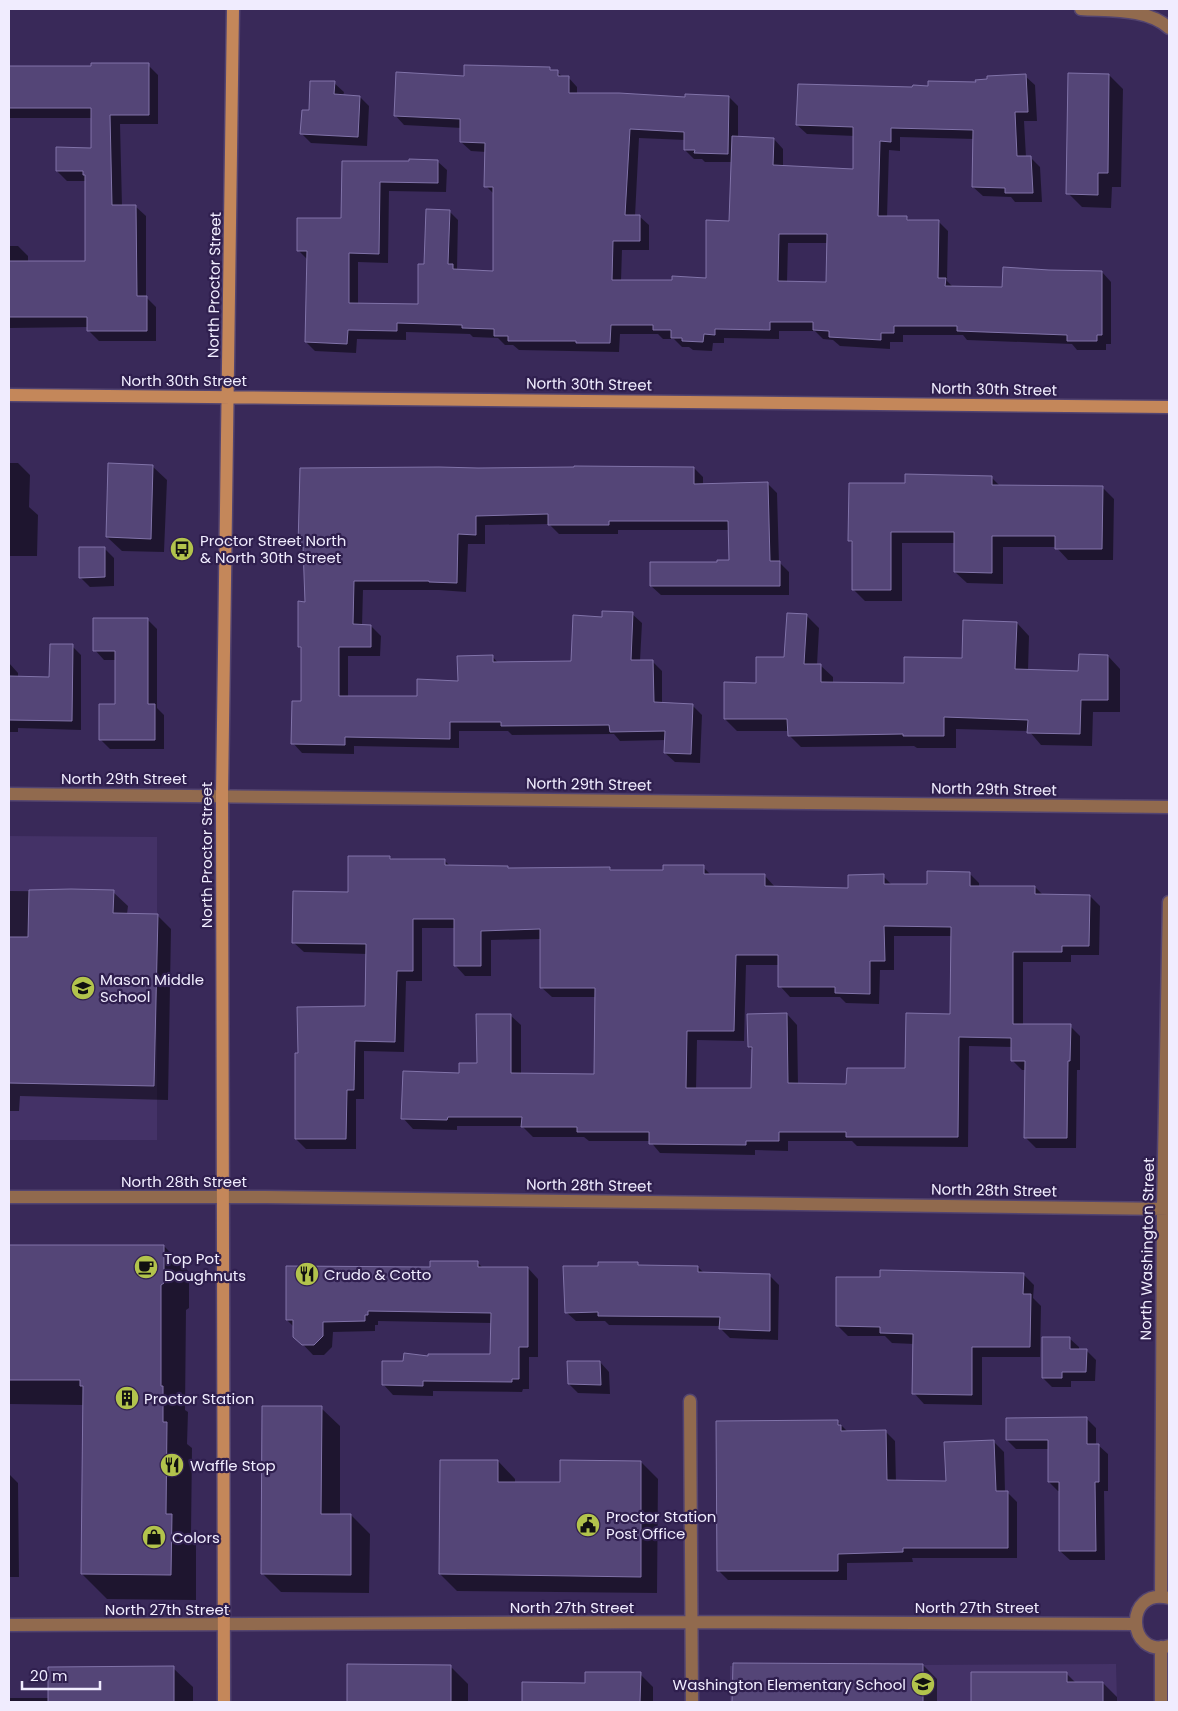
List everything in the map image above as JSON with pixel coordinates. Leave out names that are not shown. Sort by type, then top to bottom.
[{"type":"street","name":"North Proctor Street","points":[[224,1702],[222,795],[233,9]]},
{"type":"street","points":[[1081,9],[1139,14],[1157,19],[1169,28]]},
{"type":"street","name":"North 30th Street","points":[[9,395],[1169,407]]},
{"type":"street","name":"North 29th Street","points":[[9,794],[1169,807]]},
{"type":"street","name":"North Washington Street","points":[[1165,1598],[1169,902]]},
{"type":"street","name":"North 28th Street","points":[[9,1197],[222,1197],[1166,1209]]},
{"type":"street","points":[[690,1401],[692,1702]]},
{"type":"street","points":[[1161,1702],[1165,1647],[1152,1646],[1143,1641],[1135,1624],[1136,1615],[1143,1604],[1151,1599],[1165,1598]]},
{"type":"street","name":"North 27th Street","points":[[9,1626],[692,1622],[1135,1624]]},
{"type":"shaded area","name":"Mason Middle School","points":[[9,836],[157,837],[157,1140],[9,1140]]},
{"type":"shaded area","name":"Washington Elementary School","points":[[1116,1664],[1117,1702],[730,1702],[730,1666]]},
{"type":"building","points":[[91,63],[149,63],[149,115],[110,115],[112,205],[136,205],[137,296],[147,296],[147,331],[87,331],[87,317],[9,317],[9,261],[85,261],[85,175],[83,175],[83,171],[56,171],[56,147],[91,148],[91,108],[9,108],[9,66],[91,66]]},
{"type":"building","points":[[464,65],[550,67],[550,70],[558,70],[558,76],[569,76],[569,93],[619,93],[685,97],[685,94],[729,96],[728,154],[694,153],[695,150],[684,150],[684,132],[630,129],[625,215],[640,215],[640,241],[613,241],[612,280],[672,280],[672,276],[706,278],[706,220],[729,221],[732,136],[774,138],[773,165],[853,169],[853,127],[796,125],[798,84],[912,87],[913,85],[928,86],[928,81],[976,82],[975,80],[987,79],[987,76],[1026,74],[1028,112],[1015,112],[1017,156],[1031,156],[1033,193],[1005,193],[1005,188],[972,187],[973,130],[891,128],[891,142],[880,141],[878,216],[907,216],[907,220],[939,220],[938,278],[946,278],[945,286],[1002,287],[1003,267],[1102,271],[1102,335],[1097,335],[1097,341],[1067,341],[1067,335],[957,331],[957,326],[894,326],[894,333],[881,333],[881,340],[829,337],[829,331],[813,330],[813,322],[770,322],[770,330],[715,329],[715,335],[704,334],[703,342],[682,341],[682,338],[671,338],[671,330],[653,330],[653,325],[611,325],[610,343],[576,343],[576,341],[508,341],[508,336],[494,336],[494,329],[462,328],[462,325],[397,323],[397,331],[348,330],[347,344],[305,342],[307,251],[297,251],[297,218],[341,218],[342,161],[438,160],[438,183],[380,182],[379,254],[349,253],[349,303],[418,304],[418,264],[424,264],[426,209],[450,210],[448,264],[453,264],[453,269],[493,271],[493,187],[484,187],[485,143],[460,142],[460,119],[394,116],[396,72],[464,76]],"holes":[[[779,234],[827,234],[826,282],[778,281]]]},
{"type":"building","points":[[1068,73],[1109,74],[1108,173],[1098,173],[1098,195],[1066,194]]},
{"type":"building","points":[[310,81],[335,81],[334,94],[360,96],[358,137],[300,134],[302,110],[309,110]]},
{"type":"building","points":[[108,463],[153,465],[151,539],[106,537]]},
{"type":"building","points":[[694,467],[694,484],[768,482],[770,561],[780,561],[780,586],[650,586],[650,562],[717,562],[717,560],[729,560],[728,521],[609,521],[609,525],[548,525],[548,514],[476,516],[476,535],[458,534],[457,583],[354,581],[353,624],[371,625],[371,647],[339,647],[339,696],[417,696],[417,679],[458,681],[457,656],[493,655],[493,662],[571,661],[573,615],[602,617],[602,611],[633,612],[631,660],[653,660],[654,702],[693,704],[691,754],[664,753],[665,731],[610,732],[609,725],[501,726],[501,722],[450,722],[450,739],[345,737],[345,745],[291,744],[292,701],[301,701],[301,647],[298,647],[298,601],[305,602],[303,547],[298,547],[300,468]]},
{"type":"building","points":[[905,474],[992,476],[992,485],[1103,486],[1102,549],[1055,549],[1055,536],[992,536],[992,573],[954,572],[954,532],[891,532],[891,590],[852,590],[852,541],[848,541],[849,483],[905,483]]},
{"type":"building","points":[[79,547],[105,547],[105,577],[79,578]]},
{"type":"building","points":[[787,613],[807,614],[804,664],[821,664],[821,682],[904,683],[904,657],[962,658],[963,620],[1017,622],[1015,669],[1078,671],[1079,654],[1108,655],[1108,700],[1081,700],[1080,734],[1027,733],[1028,720],[944,717],[944,736],[903,736],[903,734],[788,736],[787,719],[724,719],[724,682],[756,683],[756,657],[784,657]]},
{"type":"building","points":[[93,618],[148,618],[148,704],[155,704],[155,740],[99,740],[99,704],[115,704],[115,651],[93,651]]},
{"type":"building","points":[[50,644],[73,644],[72,721],[9,720],[9,676],[49,677]]},
{"type":"building","points":[[348,856],[390,856],[390,859],[445,859],[445,865],[508,866],[508,868],[610,867],[610,870],[663,870],[663,865],[704,865],[704,874],[765,874],[765,886],[848,888],[848,875],[884,874],[884,884],[927,884],[927,871],[970,872],[970,886],[1035,886],[1035,894],[1090,895],[1089,946],[1062,946],[1062,952],[1013,952],[1013,1024],[1071,1024],[1070,1061],[1068,1061],[1067,1138],[1024,1138],[1025,1061],[1011,1061],[1011,1038],[959,1037],[958,1137],[846,1137],[846,1132],[779,1132],[779,1141],[746,1141],[746,1145],[649,1144],[649,1132],[577,1132],[577,1127],[521,1127],[522,1117],[448,1117],[447,1120],[401,1119],[403,1071],[459,1073],[459,1063],[477,1063],[476,1014],[511,1014],[511,1073],[594,1074],[595,988],[540,988],[540,929],[481,931],[481,966],[454,966],[454,919],[413,919],[413,971],[397,971],[395,1042],[355,1041],[354,1090],[347,1090],[346,1139],[295,1139],[295,1053],[298,1053],[297,1007],[365,1006],[366,944],[292,943],[293,891],[348,892]],"holes":[[[884,926],[951,927],[950,1014],[906,1013],[905,1068],[847,1068],[846,1084],[788,1083],[787,1013],[747,1014],[748,1047],[752,1047],[751,1088],[686,1088],[687,1031],[734,1031],[736,955],[778,955],[778,987],[835,987],[835,993],[870,994],[870,961],[885,961]]]},
{"type":"building","points":[[29,890],[114,890],[113,913],[158,914],[154,1086],[9,1083],[9,937],[28,937]]},
{"type":"building","name":"Proctor Station","points":[[9,1245],[164,1245],[164,1283],[161,1285],[161,1386],[163,1386],[163,1422],[167,1422],[166,1514],[172,1514],[171,1575],[81,1574],[83,1386],[80,1386],[80,1380],[9,1380]]},
{"type":"building","points":[[430,1261],[478,1261],[478,1267],[528,1267],[528,1347],[519,1347],[519,1379],[512,1379],[512,1382],[423,1381],[423,1386],[382,1385],[382,1361],[403,1361],[404,1353],[428,1356],[428,1354],[490,1354],[491,1313],[368,1311],[368,1315],[365,1315],[365,1321],[323,1322],[323,1336],[314,1345],[302,1345],[293,1337],[293,1320],[286,1320],[286,1266],[430,1267]]},
{"type":"building","points":[[598,1262],[638,1262],[638,1265],[698,1266],[698,1272],[770,1274],[770,1331],[719,1329],[720,1317],[598,1316],[598,1312],[565,1313],[563,1266],[598,1266]]},
{"type":"building","points":[[880,1270],[1024,1273],[1023,1294],[1031,1294],[1030,1347],[972,1347],[972,1395],[912,1394],[913,1334],[880,1333],[880,1327],[836,1326],[836,1277],[880,1277]]},
{"type":"building","points":[[1042,1337],[1070,1337],[1070,1349],[1087,1349],[1086,1372],[1062,1372],[1062,1378],[1042,1378]]},
{"type":"building","points":[[567,1361],[600,1361],[601,1385],[568,1384]]},
{"type":"building","points":[[262,1406],[322,1406],[321,1514],[351,1514],[351,1575],[261,1574]]},
{"type":"building","points":[[1087,1417],[1087,1444],[1099,1444],[1099,1482],[1095,1482],[1096,1551],[1059,1551],[1059,1482],[1048,1482],[1048,1440],[1006,1440],[1006,1418]]},
{"type":"building","points":[[838,1420],[838,1425],[841,1425],[841,1431],[886,1430],[887,1480],[946,1481],[944,1442],[994,1440],[996,1491],[1008,1491],[1008,1548],[903,1548],[903,1552],[838,1554],[838,1571],[717,1571],[716,1421]]},
{"type":"building","points":[[440,1460],[498,1460],[498,1482],[560,1482],[560,1460],[641,1461],[641,1577],[439,1574]]},
{"type":"building","points":[[733,1663],[923,1664],[923,1702],[732,1702]]},
{"type":"building","points":[[347,1664],[451,1665],[451,1702],[347,1702]]},
{"type":"building","points":[[174,1666],[174,1702],[48,1702],[48,1667]]},
{"type":"building","points":[[585,1672],[641,1672],[640,1702],[522,1702],[522,1682],[585,1683]]},
{"type":"building","points":[[971,1672],[1067,1672],[1067,1682],[1103,1682],[1103,1702],[971,1702]]},
{"type":"place","name":"Proctor Street North & North 30th Street","points":[[182,549]]},
{"type":"place","name":"Mason Middle School","points":[[83,988]]},
{"type":"place","name":"Top Pot Doughnuts","points":[[146,1267]]},
{"type":"place","name":"Crudo & Cotto","points":[[307,1274]]},
{"type":"place","name":"Proctor Station","points":[[127,1398]]},
{"type":"place","name":"Waffle Stop","points":[[172,1465]]},
{"type":"place","name":"Proctor Station Post Office","points":[[588,1525]]},
{"type":"place","name":"Colors","points":[[154,1537]]},
{"type":"place","name":"Washington Elementary School","points":[[923,1684]]}]
